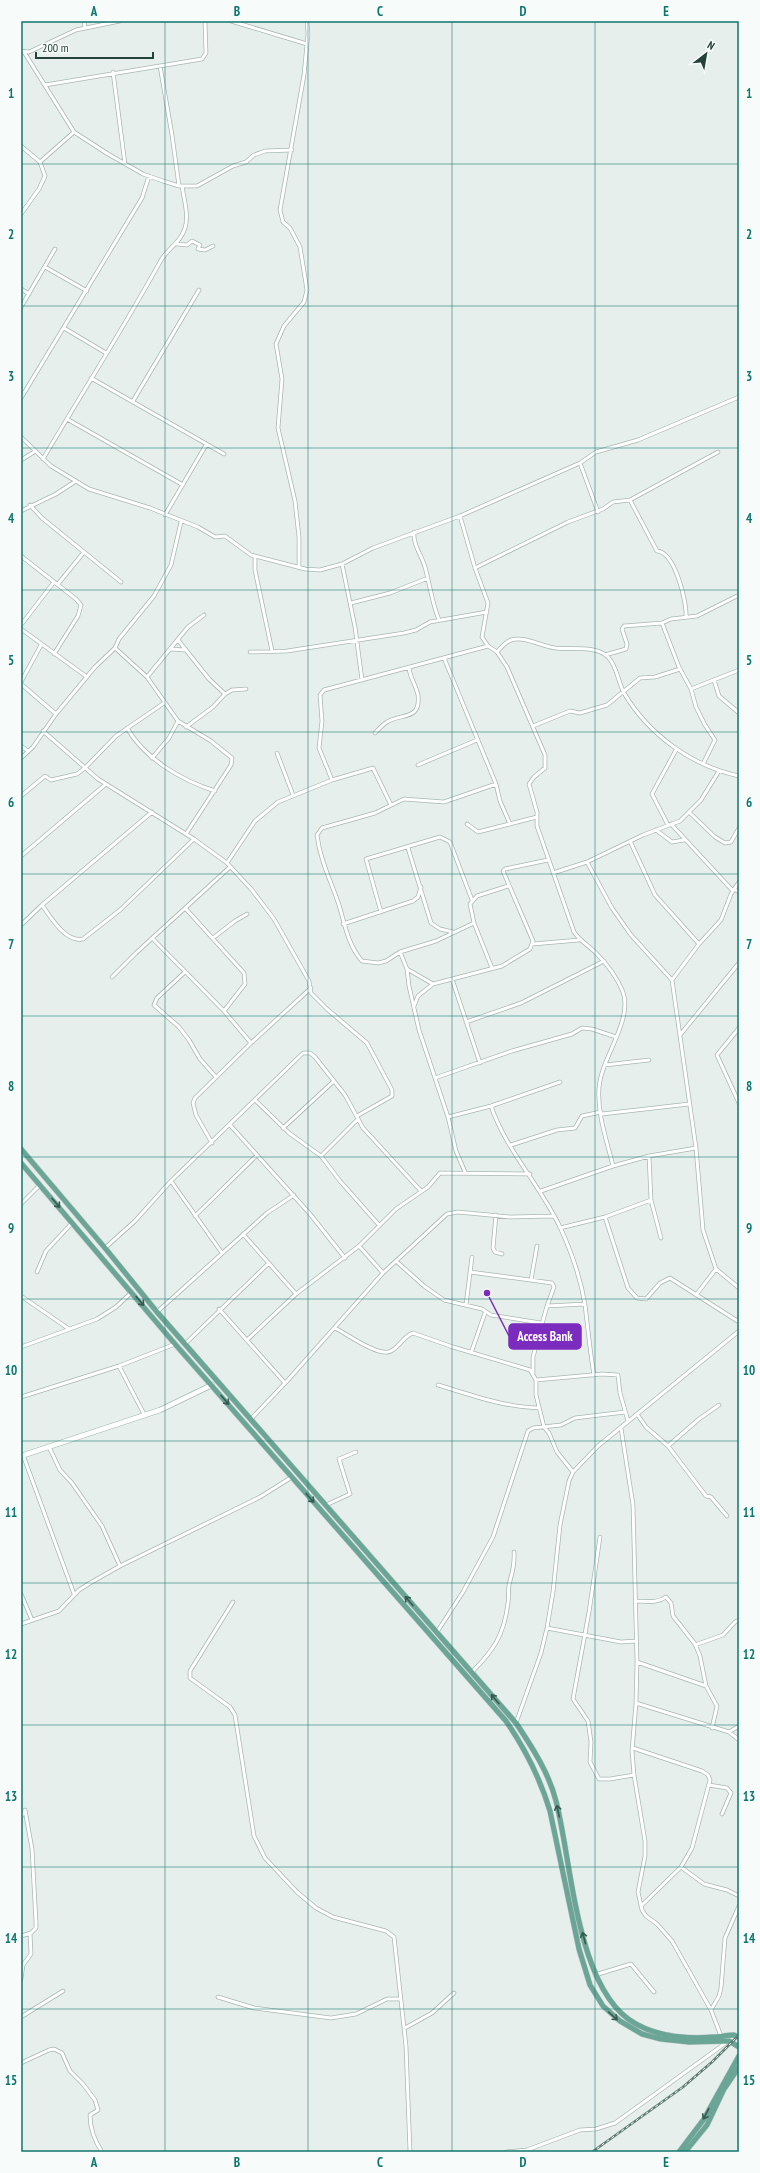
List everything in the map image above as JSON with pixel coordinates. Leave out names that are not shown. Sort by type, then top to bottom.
[{"type":"main road","points":[[21,1149],[106,1248],[157,1312],[516,1723],[536,1755],[556,1800],[581,1928],[595,1975],[610,2002],[624,2016],[637,2025],[665,2035],[690,2038],[734,2035],[739,2037]]},
{"type":"main road","points":[[21,1163],[175,1344],[501,1716],[520,1740],[538,1774],[550,1811],[579,1950],[590,1985],[611,2014],[629,2028],[642,2034],[661,2039],[689,2042],[729,2041],[739,2047]]},
{"type":"main road","points":[[590,1985],[598,1982]]},
{"type":"main road","points":[[679,2152],[704,2119],[739,2056]]},
{"type":"main road","points":[[685,2152],[714,2115],[724,2089],[739,2067]]},
{"type":"street","points":[[84,21],[85,28]]},
{"type":"street","points":[[120,21],[64,34],[34,50],[22,52],[45,85],[74,132],[87,142],[125,164],[150,176],[180,186],[197,186],[234,166],[246,162],[258,153],[292,150]]},
{"type":"street","points":[[45,85],[113,72],[160,66],[204,58],[206,53],[205,21]]},
{"type":"street","points":[[232,21],[306,44]]},
{"type":"street","points":[[299,567],[300,537],[295,501],[278,428],[282,386],[276,344],[279,334],[304,302],[307,294],[300,247],[290,228],[285,224],[280,215],[292,150],[306,44],[307,21]]},
{"type":"street","points":[[43,459],[142,295],[161,260],[167,251],[177,244],[186,225],[160,66]]},
{"type":"street","points":[[113,72],[125,164]]},
{"type":"street","points":[[40,162],[74,132]]},
{"type":"street","points":[[21,146],[40,162],[44,180],[21,214]]},
{"type":"street","points":[[21,398],[142,198],[150,176]]},
{"type":"street","points":[[177,244],[187,245],[192,241],[197,242],[200,245],[198,249],[206,250],[213,246]]},
{"type":"street","points":[[21,307],[55,249]]},
{"type":"street","points":[[45,267],[87,291]]},
{"type":"street","points":[[21,289],[29,294]]},
{"type":"street","points":[[133,401],[199,290]]},
{"type":"street","points":[[64,328],[106,353]]},
{"type":"street","points":[[91,378],[224,454]]},
{"type":"street","points":[[21,437],[34,452],[43,459],[89,489],[150,508],[198,528],[215,537],[225,536],[255,556],[299,567],[320,570],[342,564],[373,548],[460,516],[580,463],[596,452],[638,440],[739,397]]},
{"type":"street","points":[[67,419],[183,486]]},
{"type":"street","points":[[165,515],[206,445]]},
{"type":"street","points":[[21,460],[34,452]]},
{"type":"street","points":[[475,568],[568,522],[598,512],[613,502],[630,500],[718,452]]},
{"type":"street","points":[[580,463],[598,512]]},
{"type":"street","points":[[21,511],[30,505],[56,494],[76,481]]},
{"type":"street","points":[[630,500],[657,551],[662,552],[666,556],[676,573],[685,600],[686,617]]},
{"type":"street","points":[[30,505],[42,518],[121,582]]},
{"type":"street","points":[[460,516],[475,568],[488,604],[482,636],[488,646],[497,652],[507,668],[545,755],[546,762],[542,772],[534,777],[529,784],[537,817],[537,826],[548,860],[567,913],[579,940],[604,961],[614,975],[623,994],[625,1007],[623,1019],[605,1065],[599,1086],[601,1113],[613,1166]]},
{"type":"street","points":[[21,758],[87,677],[115,648],[119,639],[154,596],[171,566],[181,522]]},
{"type":"street","points":[[414,532],[415,545],[424,564],[431,597],[439,620]]},
{"type":"street","points":[[58,584],[84,552]]},
{"type":"street","points":[[21,556],[76,599],[81,609],[54,654]]},
{"type":"street","points":[[255,556],[255,570],[272,651]]},
{"type":"street","points":[[342,564],[351,603],[362,680]]},
{"type":"street","points":[[351,603],[390,593],[428,578]]},
{"type":"street","points":[[21,626],[54,582]]},
{"type":"street","points":[[605,655],[626,649],[627,644],[622,629],[624,626],[662,623],[668,620],[697,616],[739,594]]},
{"type":"street","points":[[250,652],[304,649],[357,639],[404,633],[439,620],[487,612]]},
{"type":"street","points":[[147,677],[188,628],[204,616]]},
{"type":"street","points":[[662,623],[663,630],[691,690],[700,715],[715,740],[703,764]]},
{"type":"street","points":[[21,629],[87,677]]},
{"type":"street","points":[[497,652],[507,642],[522,639],[555,648],[592,650],[605,655],[612,663],[624,692],[642,716],[664,740],[676,750],[703,764],[719,771],[739,776]]},
{"type":"street","points":[[178,640],[209,679],[225,694]]},
{"type":"street","points":[[41,645],[21,683],[56,714]]},
{"type":"street","points":[[332,780],[319,748],[322,721],[320,695],[324,690],[488,646]]},
{"type":"street","points":[[115,648],[147,677],[178,721],[211,741],[232,758],[231,765],[215,792],[186,834]]},
{"type":"street","points":[[170,649],[185,650]]},
{"type":"street","points":[[444,658],[496,784],[500,801],[510,824]]},
{"type":"street","points":[[376,733],[388,721],[411,715],[417,707],[417,693],[410,679],[409,668]]},
{"type":"street","points":[[533,726],[566,712],[573,711],[580,713],[607,706],[640,678],[655,677],[680,669]]},
{"type":"street","points":[[691,690],[739,670]]},
{"type":"street","points":[[714,680],[719,696],[739,713]]},
{"type":"street","points":[[186,727],[213,707],[225,694],[232,690],[246,689]]},
{"type":"street","points":[[21,796],[46,776],[51,780],[77,774],[86,768],[106,746],[127,728],[164,703]]},
{"type":"street","points":[[152,758],[169,738],[178,721]]},
{"type":"street","points":[[127,728],[135,742],[152,758],[185,779],[215,792]]},
{"type":"street","points":[[43,732],[106,784],[194,839],[227,863],[265,906],[289,945],[311,988],[311,992],[327,1010],[367,1043],[392,1090],[392,1096],[358,1118],[321,1156]]},
{"type":"street","points":[[418,765],[477,740]]},
{"type":"street","points":[[21,746],[28,751]]},
{"type":"street","points":[[676,750],[652,794],[670,825],[733,890],[739,892]]},
{"type":"street","points":[[277,753],[293,795]]},
{"type":"street","points":[[227,863],[255,821],[274,805],[293,795],[332,780],[373,768],[391,806]]},
{"type":"street","points":[[553,873],[588,862],[630,841],[680,821],[690,813],[701,800],[719,771]]},
{"type":"street","points":[[21,856],[106,784]]},
{"type":"street","points":[[474,923],[436,941],[400,952],[386,961],[378,963],[362,961],[351,945],[343,924],[339,905],[321,857],[318,831],[375,813],[407,799],[416,802],[444,802],[496,784]]},
{"type":"street","points":[[21,925],[42,905],[152,812]]},
{"type":"street","points":[[690,813],[715,837],[725,844],[731,842],[739,828]]},
{"type":"street","points":[[467,824],[478,832],[537,817]]},
{"type":"street","points":[[656,830],[672,842],[684,840]]},
{"type":"street","points":[[380,912],[366,859],[408,848],[440,837],[450,842],[472,900]]},
{"type":"street","points":[[42,905],[57,925],[71,938],[83,939],[120,910],[194,839]]},
{"type":"street","points":[[630,841],[655,895],[699,944]]},
{"type":"street","points":[[408,848],[432,923],[440,928],[453,932]]},
{"type":"street","points":[[533,944],[525,920],[502,874],[505,869],[548,860]]},
{"type":"street","points":[[588,862],[612,908],[631,935],[672,980],[696,1148],[703,1230],[716,1269],[739,1288]]},
{"type":"street","points":[[112,977],[136,952],[186,909],[230,867]]},
{"type":"street","points":[[672,980],[699,944],[721,920],[733,890],[739,882]]},
{"type":"street","points":[[492,968],[474,923],[470,911],[470,904],[472,900],[478,896],[508,886]]},
{"type":"street","points":[[343,924],[413,901],[418,897],[421,887]]},
{"type":"street","points":[[186,909],[241,970],[246,979],[245,984],[224,1011]]},
{"type":"street","points":[[213,938],[246,914]]},
{"type":"street","points":[[153,938],[184,972],[224,1011],[251,1043]]},
{"type":"street","points":[[413,1008],[418,996],[433,984],[492,968],[522,954],[533,944],[579,940]]},
{"type":"street","points":[[400,952],[407,969],[413,1008],[448,1117],[456,1151],[465,1172]]},
{"type":"street","points":[[466,1022],[521,1003],[604,961]]},
{"type":"street","points":[[680,1035],[739,963]]},
{"type":"street","points":[[407,969],[433,984]]},
{"type":"street","points":[[184,972],[156,998],[154,1005],[179,1027],[189,1040],[200,1059],[216,1078]]},
{"type":"street","points":[[452,979],[480,1063]]},
{"type":"street","points":[[212,1143],[196,1115],[193,1103],[251,1043],[311,988]]},
{"type":"street","points":[[435,1078],[512,1051],[572,1034],[582,1028],[592,1029],[616,1037]]},
{"type":"street","points":[[739,1028],[717,1056],[739,1103]]},
{"type":"street","points":[[106,1248],[135,1221],[171,1181],[212,1143],[303,1053],[310,1053],[316,1057],[334,1081],[358,1118],[388,1157],[421,1192]]},
{"type":"street","points":[[605,1065],[649,1060]]},
{"type":"street","points":[[283,1128],[334,1081]]},
{"type":"street","points":[[448,1117],[491,1106],[560,1082]]},
{"type":"street","points":[[255,1100],[283,1128],[321,1156],[340,1181],[379,1225]]},
{"type":"street","points":[[511,1145],[557,1130],[575,1128],[582,1116],[690,1104]]},
{"type":"street","points":[[491,1106],[496,1122],[541,1191],[560,1228],[580,1284],[585,1304],[594,1375]]},
{"type":"street","points":[[230,1125],[294,1195],[345,1258]]},
{"type":"street","points":[[541,1191],[613,1166],[649,1156],[696,1148]]},
{"type":"street","points":[[195,1216],[257,1155]]},
{"type":"street","points":[[649,1156],[651,1200],[661,1238]]},
{"type":"street","points":[[247,1340],[296,1294],[359,1246],[396,1209],[428,1187],[440,1173],[465,1172],[530,1174]]},
{"type":"street","points":[[171,1181],[222,1253]]},
{"type":"street","points":[[21,1204],[40,1185]]},
{"type":"street","points":[[157,1312],[267,1213],[294,1195]]},
{"type":"street","points":[[560,1228],[605,1217],[651,1200]]},
{"type":"street","points":[[251,1419],[335,1328],[383,1273],[447,1214],[458,1212],[530,1217],[554,1216]]},
{"type":"street","points":[[496,1215],[493,1248],[495,1252],[502,1254]]},
{"type":"street","points":[[605,1217],[628,1288],[637,1298],[646,1299],[660,1283],[670,1278],[739,1322]]},
{"type":"street","points":[[37,1272],[46,1251],[72,1222]]},
{"type":"street","points":[[244,1234],[296,1294]]},
{"type":"street","points":[[359,1246],[383,1273]]},
{"type":"street","points":[[531,1280],[537,1246]]},
{"type":"street","points":[[466,1305],[472,1257]]},
{"type":"street","points":[[396,1261],[440,1297],[482,1309],[485,1313],[506,1318],[541,1323]]},
{"type":"street","points":[[185,1344],[219,1309],[269,1263]]},
{"type":"street","points":[[696,1295],[716,1269]]},
{"type":"street","points":[[470,1272],[549,1282],[553,1285],[541,1323],[534,1357],[533,1373],[536,1380],[539,1408],[544,1427],[549,1433],[557,1452],[573,1472]]},
{"type":"street","points":[[21,1347],[106,1314],[132,1292]]},
{"type":"street","points":[[21,1296],[69,1329]]},
{"type":"street","points":[[547,1306],[585,1304]]},
{"type":"street","points":[[219,1309],[285,1383]]},
{"type":"street","points":[[471,1353],[485,1313]]},
{"type":"street","points":[[335,1328],[385,1354],[397,1347],[413,1333],[471,1353],[528,1369],[533,1373]]},
{"type":"street","points":[[516,1723],[541,1653],[547,1628],[553,1592],[560,1525],[567,1486],[573,1472],[598,1446],[739,1332]]},
{"type":"street","points":[[21,1397],[119,1366],[175,1344]]},
{"type":"street","points":[[119,1366],[145,1416]]},
{"type":"street","points":[[536,1380],[594,1375],[618,1375],[628,1421]]},
{"type":"street","points":[[438,1384],[490,1401],[521,1408],[539,1408]]},
{"type":"street","points":[[74,1594],[22,1456],[145,1416],[212,1386]]},
{"type":"street","points":[[668,1446],[699,1419],[718,1405]]},
{"type":"street","points":[[436,1632],[463,1592],[493,1537],[528,1431],[561,1425],[575,1418],[625,1412]]},
{"type":"street","points":[[637,1414],[646,1427],[668,1446],[706,1496],[711,1497],[727,1516]]},
{"type":"street","points":[[621,1428],[633,1505],[637,1662],[633,1748],[634,1775],[645,1841],[645,1856],[638,1892],[641,1906],[646,1916],[657,1924],[672,1941],[711,2010],[721,2036]]},
{"type":"street","points":[[49,1447],[60,1470],[72,1483],[102,1526],[120,1566]]},
{"type":"street","points":[[326,1505],[350,1494],[339,1459],[356,1452]]},
{"type":"street","points":[[21,1624],[59,1611],[74,1594],[120,1566],[260,1497],[292,1477]]},
{"type":"street","points":[[600,1537],[585,1635],[573,1699],[588,1721],[591,1742],[590,1762],[598,1779],[610,1779],[634,1775]]},
{"type":"street","points":[[472,1672],[493,1650],[504,1625],[509,1602],[509,1585],[515,1566],[514,1552]]},
{"type":"street","points":[[21,1594],[32,1620]]},
{"type":"street","points":[[635,1601],[654,1602],[660,1601],[666,1597],[671,1603],[673,1616],[695,1645],[706,1686],[717,1706],[712,1728]]},
{"type":"street","points":[[233,1602],[210,1636],[189,1675],[192,1681],[230,1707],[235,1715],[245,1766],[247,1796],[256,1844],[274,1868],[316,1908],[333,1917],[391,1934],[396,1944],[404,2028],[410,2152]]},
{"type":"street","points":[[695,1645],[724,1635],[735,1622],[739,1620]]},
{"type":"street","points":[[547,1628],[621,1642],[636,1641]]},
{"type":"street","points":[[637,1662],[706,1686]]},
{"type":"street","points":[[636,1703],[712,1728],[729,1732],[739,1740]]},
{"type":"street","points":[[729,1732],[739,1726]]},
{"type":"street","points":[[633,1748],[702,1771],[708,1775],[710,1780],[692,1848],[681,1867],[641,1906]]},
{"type":"street","points":[[709,1785],[727,1788],[731,1793],[722,1814]]},
{"type":"street","points":[[21,1808],[25,1810]]},
{"type":"street","points":[[21,1817],[25,1810]]},
{"type":"street","points":[[21,1936],[30,1933],[36,1928],[35,1882],[32,1849],[25,1810]]},
{"type":"street","points":[[681,1867],[704,1884],[727,1890],[739,1896]]},
{"type":"street","points":[[711,2010],[719,1996],[721,1988],[727,1931],[739,1906]]},
{"type":"street","points":[[21,1979],[23,1965],[31,1954],[30,1933]]},
{"type":"street","points":[[595,1975],[631,1964],[654,1992]]},
{"type":"street","points":[[21,2017],[63,1991]]},
{"type":"street","points":[[404,2028],[413,2025],[432,2013],[454,1992]]},
{"type":"street","points":[[218,1997],[254,2008],[331,2018],[356,2014],[387,1999],[401,1999]]},
{"type":"street","points":[[506,2152],[527,2150],[580,2130],[596,2129],[615,2123],[729,2041]]},
{"type":"street","points":[[21,2063],[49,2050],[54,2049],[62,2054],[73,2076],[80,2080],[94,2100],[98,2110],[90,2115],[90,2126],[94,2141],[102,2152]]},
{"type":"railway","points":[[592,2152],[683,2087],[712,2062],[739,2035]]},
{"type":"place","name":"Access Bank","points":[[487,1293]]}]
